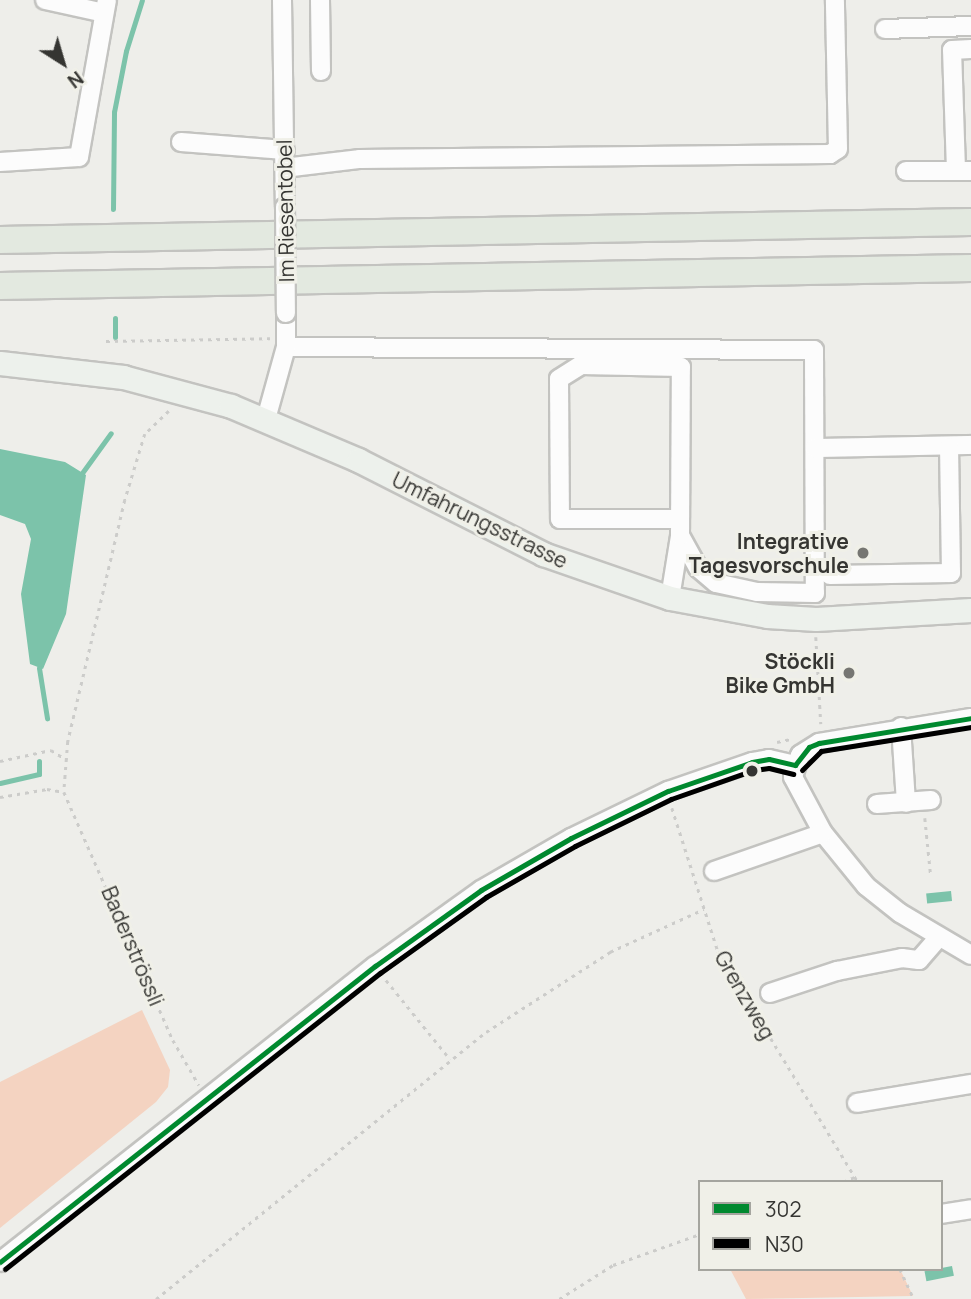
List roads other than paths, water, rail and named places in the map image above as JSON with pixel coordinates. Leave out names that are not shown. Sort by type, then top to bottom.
[{"type":"highway","points":[[0,240],[971,222]]},
{"type":"highway","points":[[0,286],[971,268]]},
{"type":"main road","name":"Umfahrungsstrasse","points":[[0,363],[142,381],[266,419],[542,554],[670,598],[767,616],[816,619],[971,610]]},
{"type":"street","points":[[0,162],[79,157],[105,7],[45,0]]},
{"type":"street","name":"Im Riesentobel","points":[[266,419],[286,342],[282,0]]},
{"type":"street","points":[[320,0],[321,71]]},
{"type":"street","points":[[181,142],[285,159],[830,154],[838,149],[835,0]]},
{"type":"street","points":[[885,29],[971,26]]},
{"type":"street","points":[[906,171],[964,171],[952,50],[971,49]]},
{"type":"street","points":[[286,342],[814,350],[815,593],[757,592],[716,583],[698,568],[680,528]]},
{"type":"street","points":[[670,598],[680,528],[681,368],[581,365],[559,379],[560,519],[680,528]]},
{"type":"street","points":[[815,448],[971,445]]},
{"type":"street","points":[[830,575],[951,573],[949,447]]},
{"type":"street","points":[[971,718],[901,727],[823,742],[808,747],[795,765],[797,791],[823,833],[866,886],[938,938],[971,955]]},
{"type":"street","points":[[877,804],[920,801],[901,727]]},
{"type":"street","points":[[0,1262],[375,966],[526,863],[668,791],[752,762],[769,759],[795,765]]},
{"type":"street","points":[[714,871],[823,833]]},
{"type":"street","points":[[770,993],[837,971],[902,958],[919,960],[938,938]]},
{"type":"street","points":[[857,1103],[971,1084]]},
{"type":"street","points":[[943,1214],[971,1209]]},
{"type":"waterway","points":[[113,209],[114,112],[126,51],[142,0]]},
{"type":"waterway","points":[[115,318],[115,337]]},
{"type":"waterway","points":[[82,473],[111,433]]},
{"type":"waterway","points":[[39,668],[47,718]]},
{"type":"waterway","points":[[0,783],[39,774],[39,761]]},
{"type":"place","name":"Integrative Tagesvorschule","points":[[863,553]]},
{"type":"place","name":"Stöckli Bike GmbH","points":[[849,673]]}]
